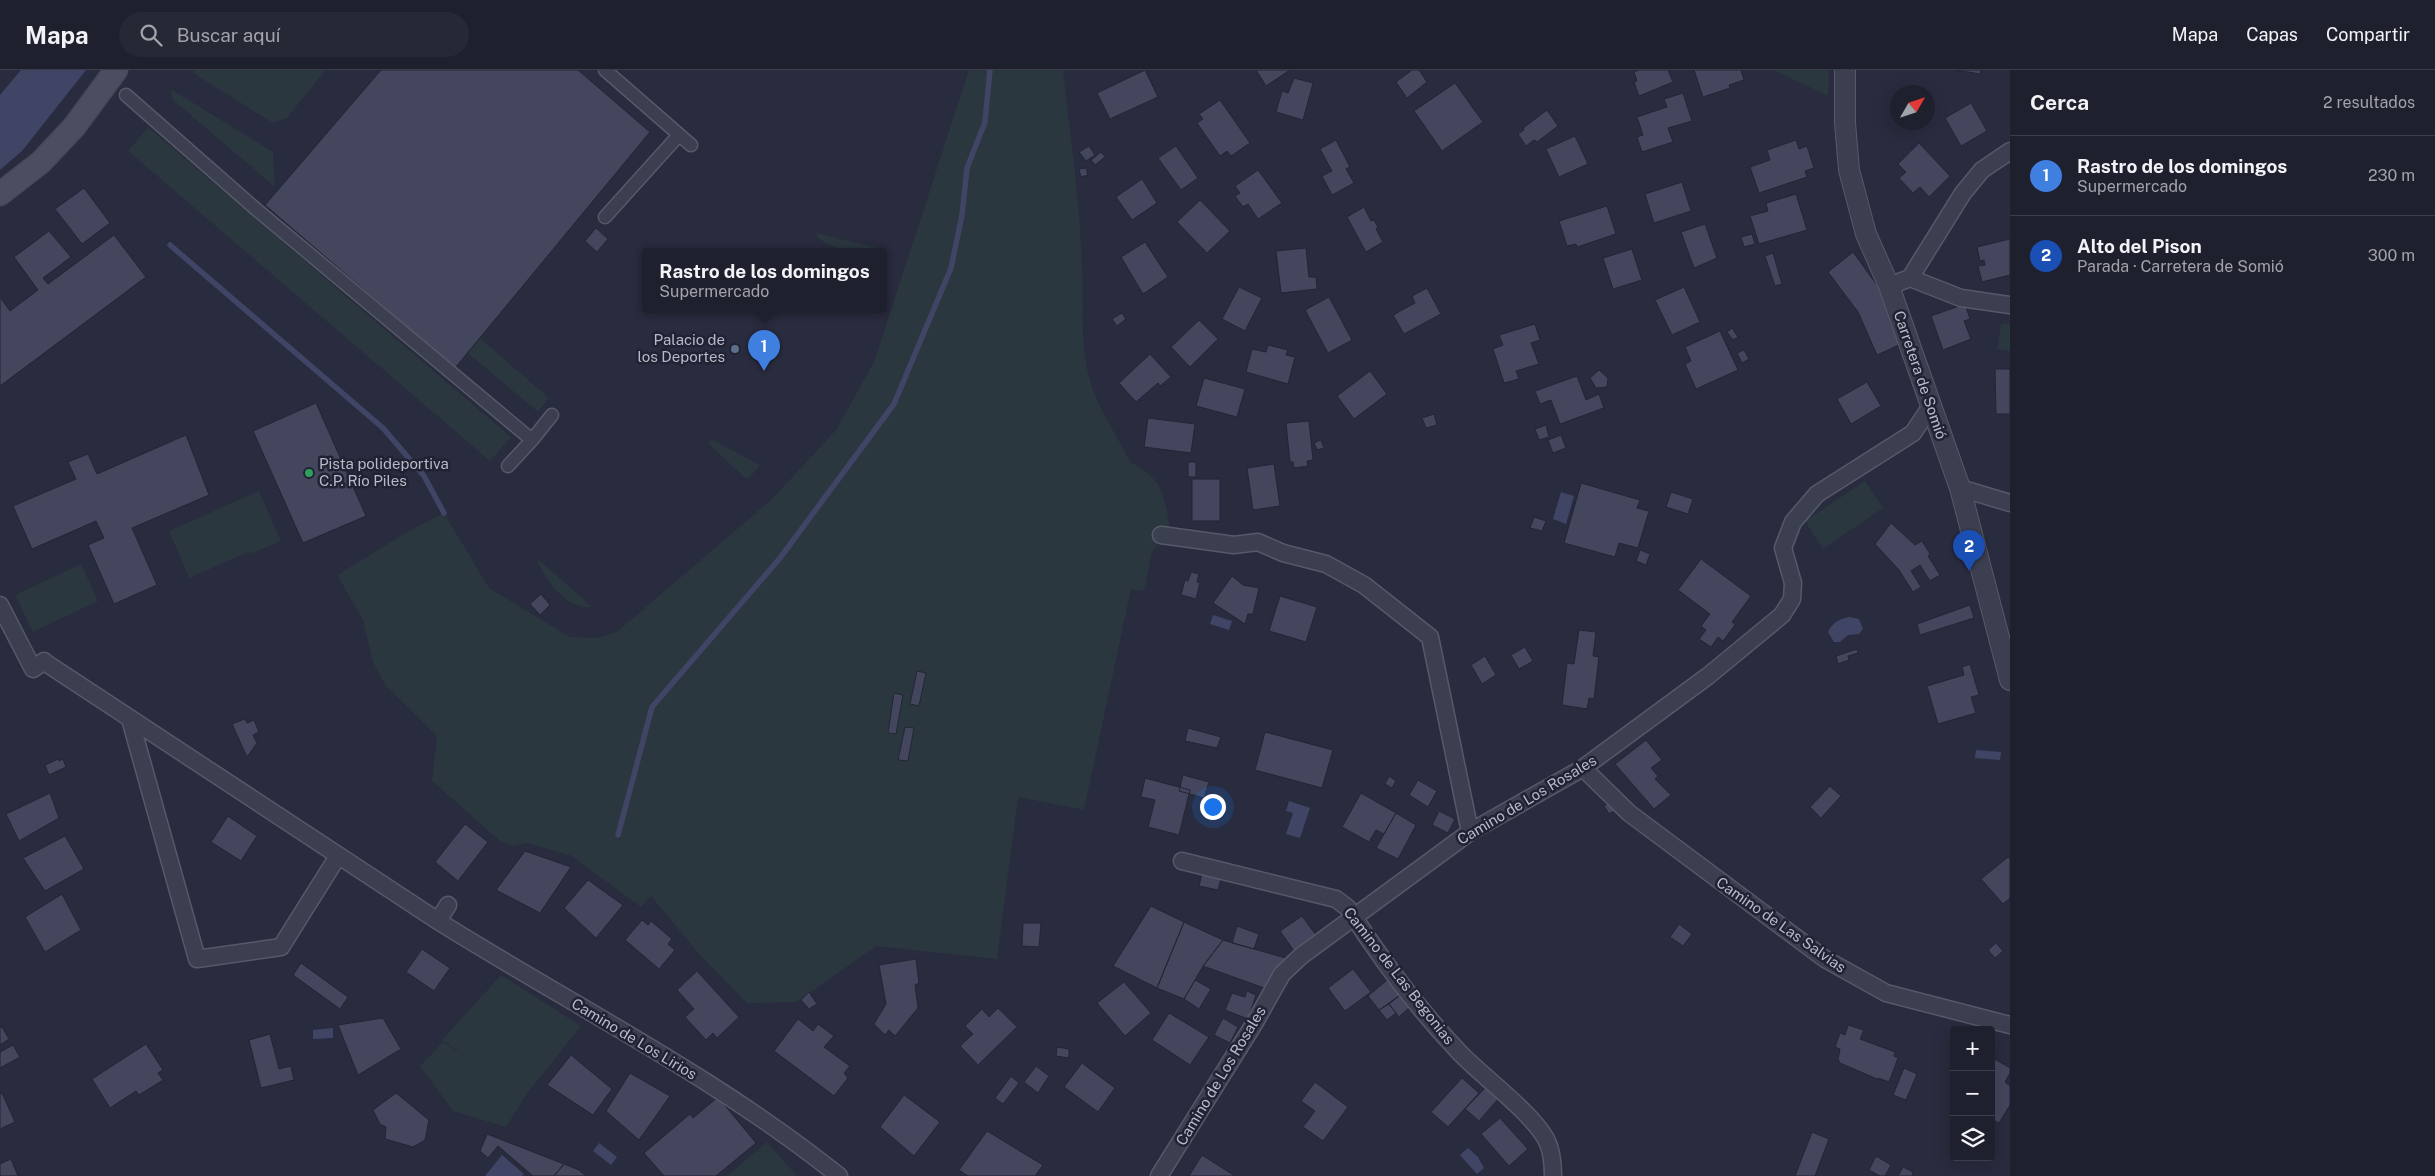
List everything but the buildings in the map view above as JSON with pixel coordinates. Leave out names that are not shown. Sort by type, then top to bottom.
[{"type":"main road","points":[[0,194],[41,162],[74,127],[116,70]]},
{"type":"street","points":[[605,70],[691,146]]},
{"type":"street","name":"Carretera de Somió","points":[[1845,70],[1844,123],[1849,170],[1866,234],[1889,286],[1960,488],[2010,680]]},
{"type":"street","points":[[126,95],[257,210],[532,440]]},
{"type":"street","points":[[605,217],[679,135]]},
{"type":"street","points":[[1889,286],[1910,278],[1964,193],[1982,170],[2010,151]]},
{"type":"street","points":[[1910,278],[1960,298],[2010,305]]},
{"type":"street","name":"Camino de Los Rosales","points":[[1159,1176],[1254,1024],[1282,974],[1301,956],[1470,832],[1583,768],[1708,676],[1782,615],[1792,599],[1793,583],[1783,548],[1793,522],[1817,494],[1913,433],[1931,406]]},
{"type":"street","points":[[508,466],[552,415]]},
{"type":"street","points":[[1960,488],[2010,503]]},
{"type":"street","points":[[1161,535],[1234,545],[1258,542],[1283,553],[1326,564],[1364,585],[1430,637],[1470,832]]},
{"type":"street","name":"Camino de Los Lirios","points":[[0,605],[33,668],[44,662],[438,921],[711,1085],[799,1144],[840,1176]]},
{"type":"street","points":[[130,719],[197,959],[281,947],[338,856]]},
{"type":"street","name":"Camino de Las Salvias","points":[[1583,768],[1629,813],[1825,959],[1886,993],[2010,1024]]},
{"type":"street","name":"Camino de Las Begonias","points":[[1182,861],[1336,899],[1348,908],[1410,993],[1459,1052],[1524,1113],[1546,1139],[1553,1163],[1553,1176]]},
{"type":"street","points":[[438,921],[448,905]]},
{"type":"shaded area","points":[[195,70],[325,71],[287,118],[273,123],[193,73]]},
{"type":"shaded area","points":[[969,70],[1063,70],[1081,242],[1083,334],[1088,373],[1101,408],[1130,462],[1150,475],[1160,489],[1164,497],[1170,529],[1152,552],[1144,591],[1131,589],[1084,810],[1018,797],[997,959],[876,946],[797,1002],[747,1003],[699,954],[651,896],[641,907],[572,856],[527,843],[512,846],[499,840],[432,781],[437,736],[385,685],[373,662],[363,620],[337,575],[414,528],[444,513],[489,588],[570,637],[599,638],[618,631],[771,500],[836,430],[874,362]]},
{"type":"shaded area","points":[[1774,70],[1829,70],[1828,96]]},
{"type":"shaded area","points":[[171,89],[273,152],[275,187],[172,99]]},
{"type":"shaded area","points":[[148,127],[511,437],[490,461],[128,151]]},
{"type":"shaded area","points":[[817,233],[878,248],[836,248],[817,237]]},
{"type":"shaded area","points":[[2001,323],[2010,324],[2010,351],[1997,349]]},
{"type":"shaded area","points":[[480,338],[549,398],[538,412],[468,353]]},
{"type":"shaded area","points":[[711,439],[760,465],[746,479],[709,444]]},
{"type":"shaded area","points":[[1865,481],[1883,508],[1823,549],[1805,521]]},
{"type":"shaded area","points":[[259,491],[281,541],[250,554],[249,552],[189,578],[169,531]]},
{"type":"shaded area","points":[[537,558],[592,607],[574,604],[558,592],[544,575]]},
{"type":"shaded area","points":[[81,564],[98,601],[33,632],[15,595]]},
{"type":"shaded area","points":[[501,975],[581,1026],[526,1095],[506,1127],[453,1111],[420,1066],[443,1042],[473,1061],[442,1040]]},
{"type":"shaded area","points":[[767,1142],[797,1176],[727,1176]]},
{"type":"water","points":[[21,70],[86,70],[22,151],[0,170],[0,95]]},
{"type":"water","points":[[1561,492],[1574,496],[1566,524],[1553,519]]},
{"type":"water","points":[[1213,615],[1232,621],[1229,630],[1210,624]]},
{"type":"water","points":[[1850,617],[1859,619],[1863,629],[1859,634],[1848,635],[1840,642],[1834,642],[1828,632],[1837,622]]},
{"type":"water","points":[[1976,750],[2001,752],[2000,760],[1975,758]]},
{"type":"water","points":[[1289,801],[1310,808],[1300,838],[1286,834],[1293,813],[1286,811]]},
{"type":"water","points":[[333,1028],[333,1038],[313,1039],[313,1030]]},
{"type":"water","points":[[599,1143],[617,1157],[611,1165],[593,1151]]},
{"type":"water","points":[[1468,1148],[1478,1157],[1484,1168],[1477,1174],[1460,1155]]},
{"type":"water","points":[[502,1155],[524,1174],[522,1176],[485,1176]]},
{"type":"waterway","points":[[618,835],[652,707],[780,558],[894,404],[951,268],[962,215],[967,168],[985,122],[990,70]]},
{"type":"waterway","points":[[170,245],[383,428],[424,476],[444,513]]},
{"type":"place","name":"Palacio de los Deportes","points":[[735,349]]},
{"type":"place","name":"Rastro de los domingos","points":[[764,371]]},
{"type":"place","name":"Pista polideportiva C.P. Río Piles","points":[[309,473]]},
{"type":"place","name":"Alto del Pison","points":[[1969,571]]}]
